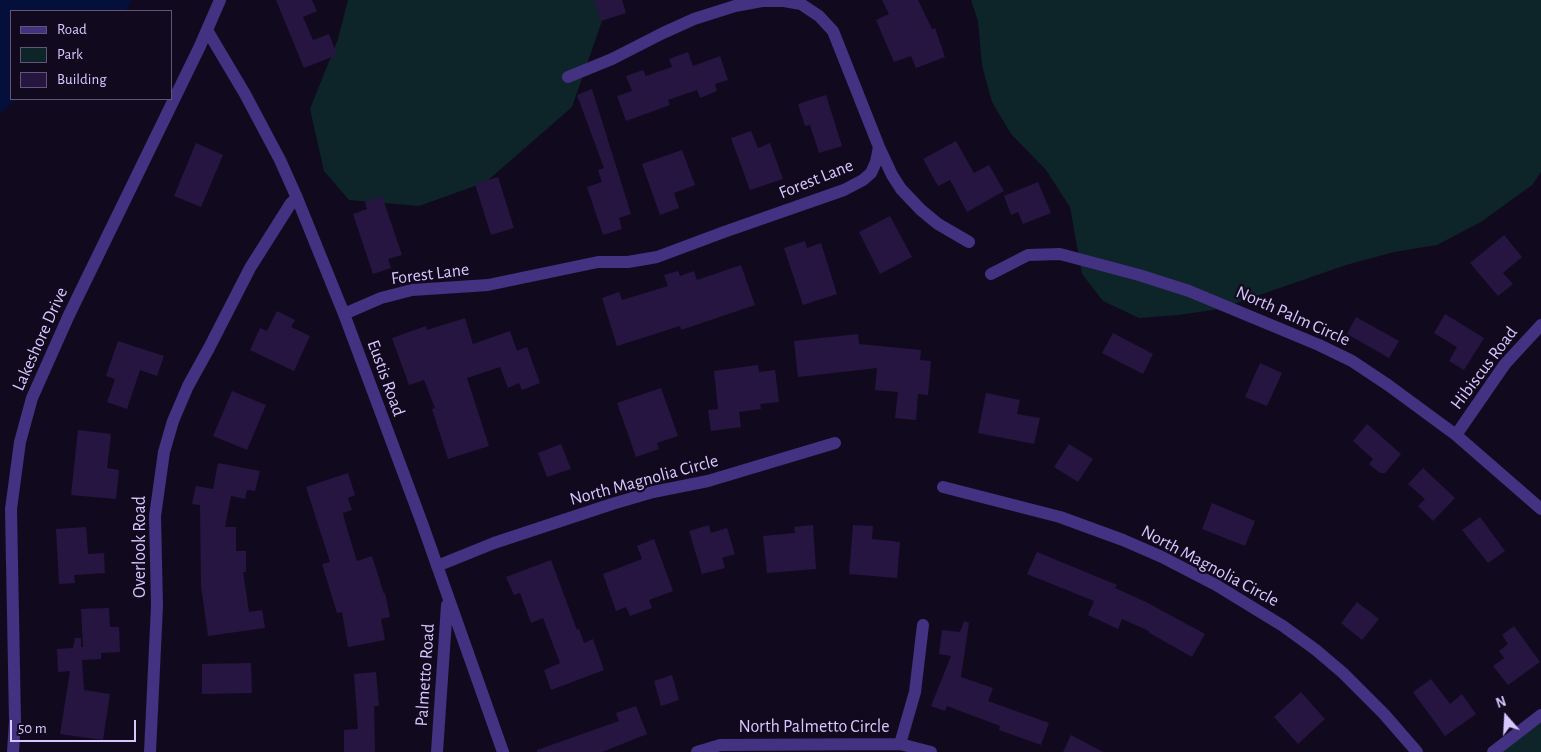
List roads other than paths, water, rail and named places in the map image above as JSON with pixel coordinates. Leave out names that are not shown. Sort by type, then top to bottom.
[{"type":"street","name":"Lakeshore Drive","points":[[13,752],[15,721],[11,509],[20,442],[32,398],[68,315],[220,0]]},
{"type":"street","points":[[568,77],[612,60],[694,19],[735,6],[762,1],[784,1],[801,4],[819,16],[832,31],[879,148],[901,189],[921,210],[938,224],[969,242]]},
{"type":"street","name":"Eustis Road","points":[[207,30],[246,94],[297,198],[344,314],[503,752]]},
{"type":"street","name":"Forest Lane","points":[[344,314],[381,298],[412,290],[488,285],[598,262],[628,262],[657,257],[844,190],[863,180],[871,173],[879,148]]},
{"type":"street","name":"Overlook Road","points":[[150,752],[157,606],[155,516],[164,452],[173,421],[188,386],[250,268],[291,202],[297,198]]},
{"type":"street","name":"North Palm Circle","points":[[991,274],[1028,255],[1060,254],[1139,275],[1189,291],[1319,345],[1352,362],[1388,385],[1456,435],[1541,509]]},
{"type":"street","name":"Hibiscus Road","points":[[1456,435],[1505,364],[1541,325]]},
{"type":"street","name":"North Magnolia Circle","points":[[437,566],[494,544],[612,504],[653,492],[708,481],[835,443]]},
{"type":"street","name":"North Magnolia Circle","points":[[943,487],[1060,517],[1105,533],[1162,557],[1216,585],[1283,626],[1316,650],[1343,673],[1384,714],[1417,752]]},
{"type":"street","name":"Palmetto Road","points":[[437,752],[448,600]]},
{"type":"street","points":[[900,744],[915,692],[923,625]]},
{"type":"street","points":[[1493,752],[1541,715]]},
{"type":"street","name":"North Palmetto Circle","points":[[697,752],[720,745],[900,744],[931,752]]}]
